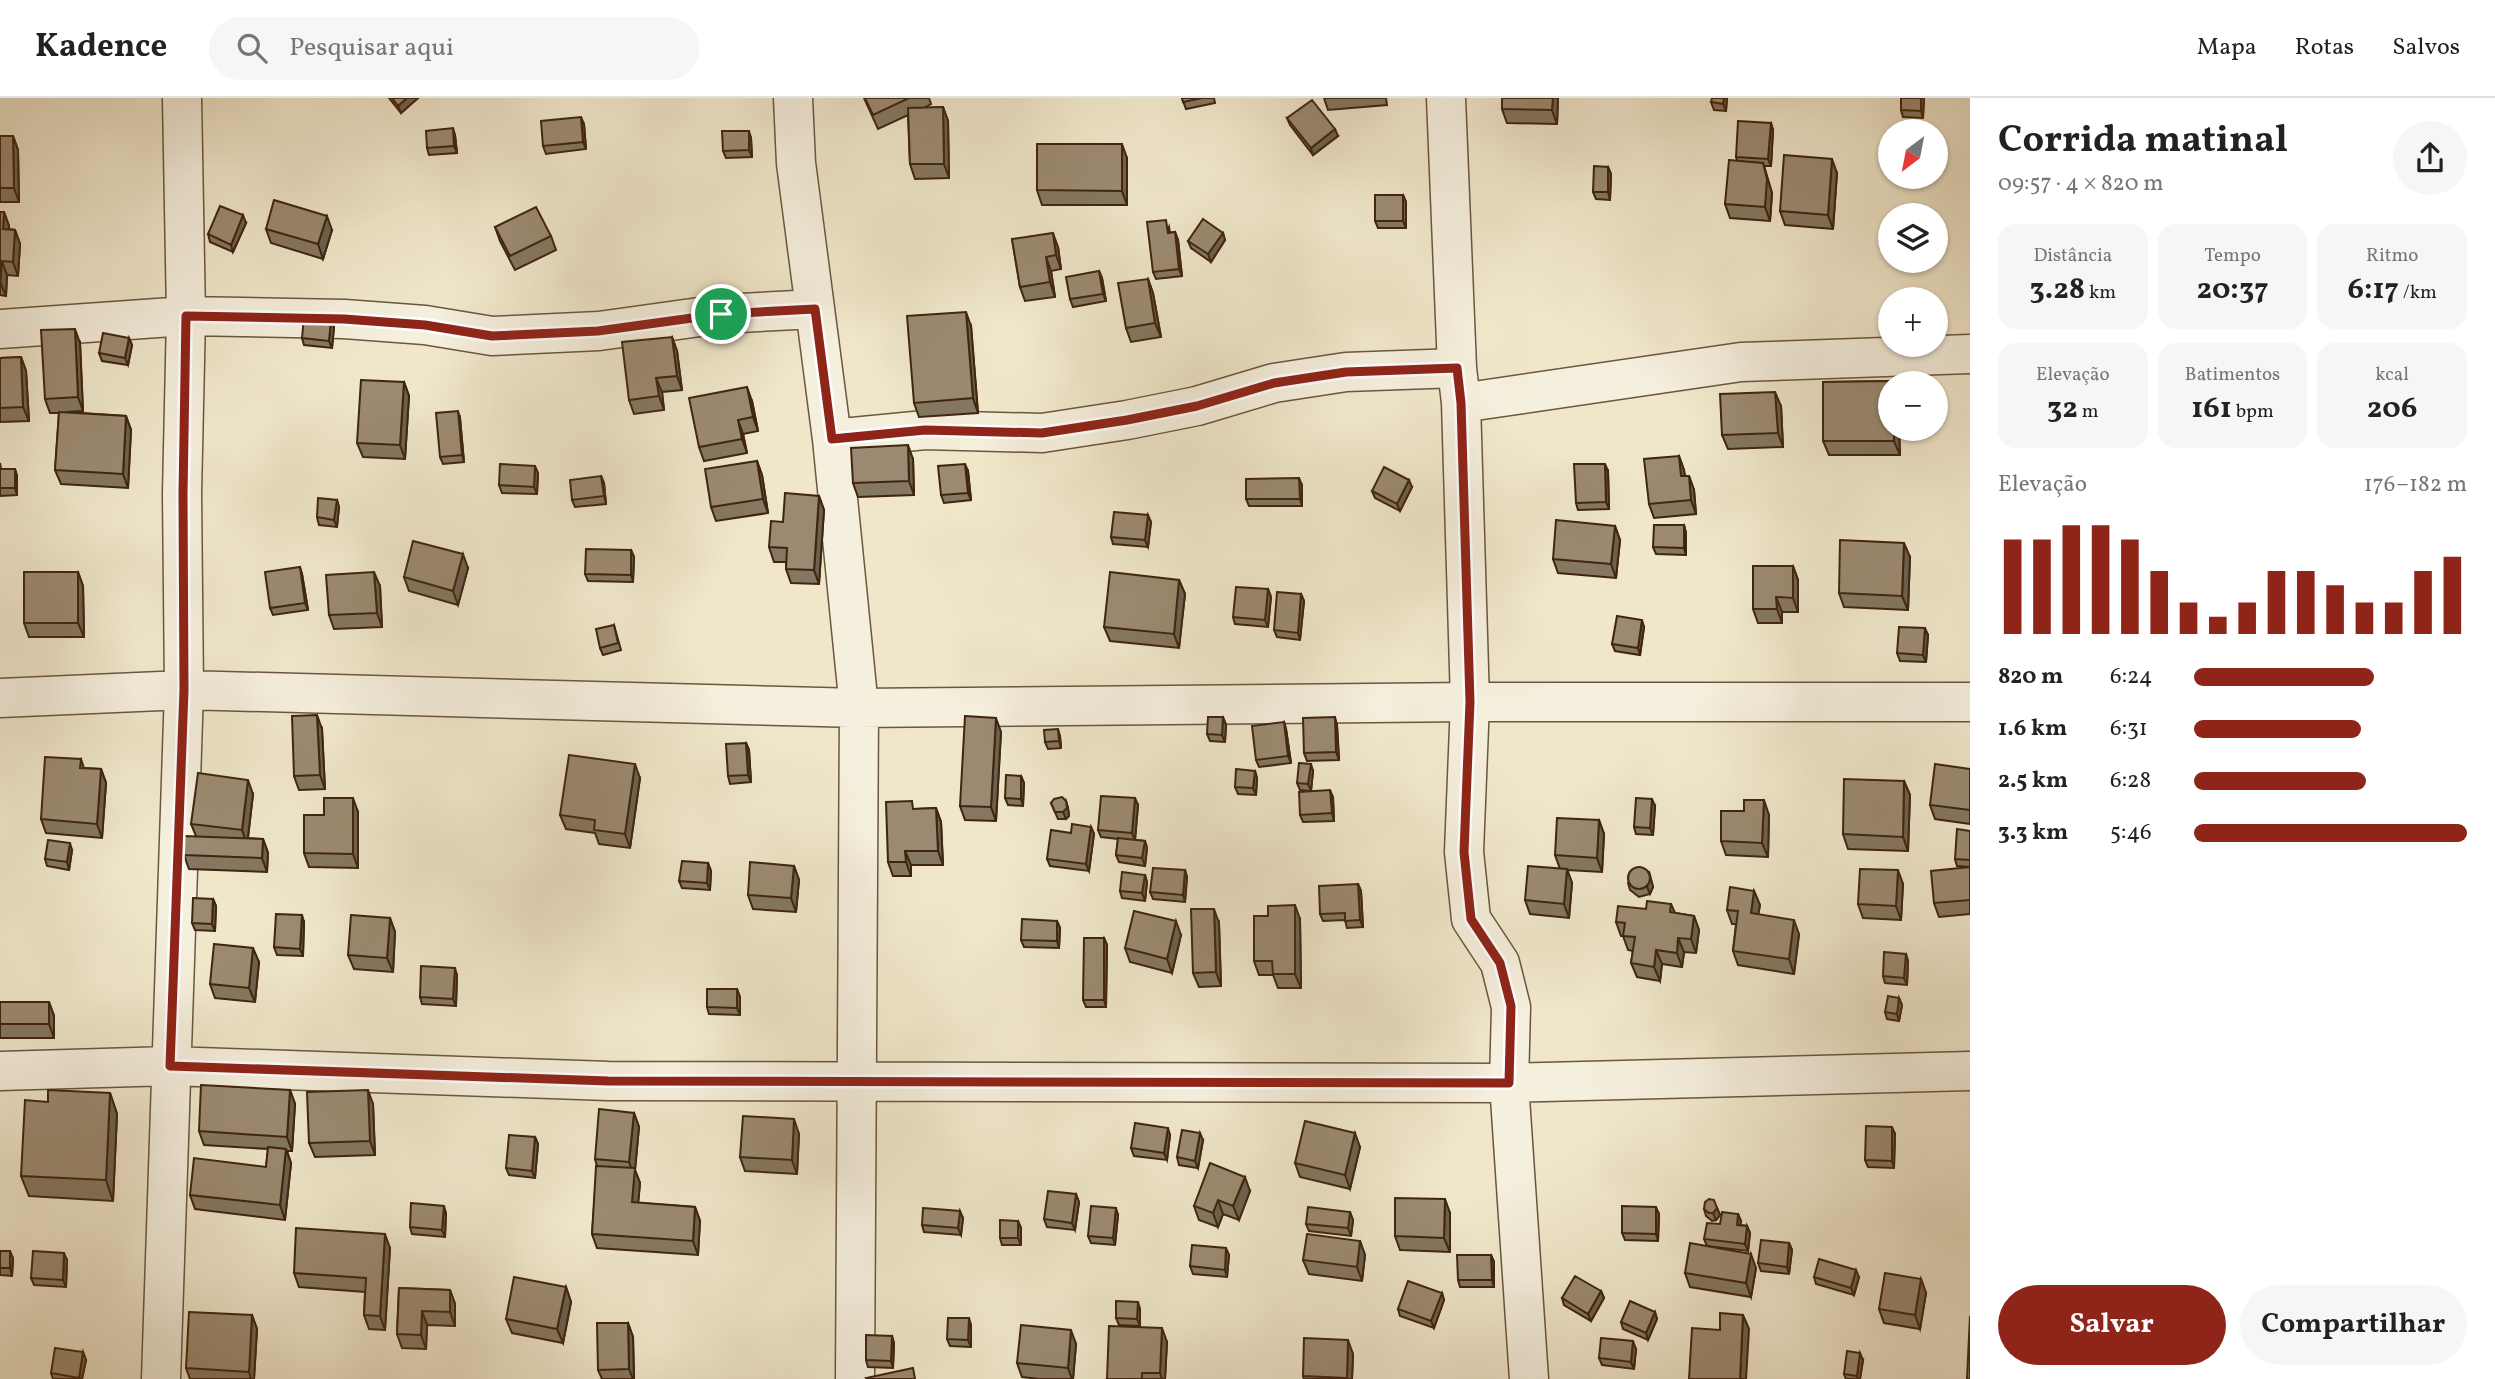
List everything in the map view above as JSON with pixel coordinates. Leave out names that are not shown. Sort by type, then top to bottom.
[{"type":"street","points":[[161,1379],[184,690],[186,316],[182,98]]},
{"type":"street","points":[[793,98],[796,163],[832,439],[859,708],[855,1379]]},
{"type":"street","points":[[1446,98],[1470,702],[1464,852],[1471,919],[1500,963],[1511,1006],[1509,1083],[1528,1379]]},
{"type":"street","points":[[0,329],[186,316],[344,319],[425,325],[492,336],[598,331],[721,314],[815,309]]},
{"type":"street","points":[[832,439],[925,430],[1042,433],[1127,420],[1286,382],[1346,372],[1459,385],[1741,362],[1970,354]]},
{"type":"street","points":[[0,698],[184,690],[859,708],[1470,702],[1970,702]]},
{"type":"street","points":[[0,1071],[170,1066],[608,1081],[1509,1083],[1970,1071]]},
{"type":"building","points":[[392,98],[407,98],[398,106]]},
{"type":"building","points":[[865,98],[909,98],[873,115]]},
{"type":"building","points":[[1182,98],[1202,98],[1183,102]]},
{"type":"building","points":[[1502,98],[1553,98],[1552,110],[1502,109]]},
{"type":"building","points":[[1712,98],[1724,98],[1723,104],[1711,102]]},
{"type":"building","points":[[1901,98],[1921,98],[1921,111],[1901,110]]},
{"type":"building","points":[[1312,100],[1335,129],[1311,148],[1287,118]]},
{"type":"building","points":[[943,107],[944,164],[910,164],[908,108]]},
{"type":"building","points":[[581,117],[583,142],[543,146],[541,121]]},
{"type":"building","points":[[1738,121],[1771,123],[1768,159],[1736,157]]},
{"type":"building","points":[[453,128],[454,146],[427,148],[426,131]]},
{"type":"building","points":[[722,131],[749,131],[749,150],[723,151]]},
{"type":"building","points":[[0,136],[13,136],[14,188],[0,188]]},
{"type":"building","points":[[1037,144],[1122,144],[1122,191],[1037,190]]},
{"type":"building","points":[[1784,155],[1832,159],[1828,215],[1780,211]]},
{"type":"building","points":[[1729,160],[1763,163],[1767,179],[1765,207],[1725,204]]},
{"type":"building","points":[[1594,166],[1608,167],[1608,192],[1593,192]]},
{"type":"building","points":[[1375,195],[1403,195],[1403,221],[1375,221]]},
{"type":"building","points":[[274,200],[327,216],[318,244],[266,229]]},
{"type":"building","points":[[220,206],[243,215],[231,245],[208,234]]},
{"type":"building","points":[[536,207],[551,236],[510,256],[495,227]]},
{"type":"building","points":[[0,212],[4,212],[3,229],[15,230],[13,262],[2,261],[0,282]]},
{"type":"building","points":[[1203,219],[1223,233],[1208,254],[1188,241]]},
{"type":"building","points":[[1166,220],[1168,233],[1175,232],[1179,269],[1153,272],[1147,222]]},
{"type":"building","points":[[1053,233],[1056,255],[1046,257],[1050,282],[1020,287],[1012,239]]},
{"type":"building","points":[[1099,271],[1103,294],[1070,299],[1066,277]]},
{"type":"building","points":[[1148,279],[1155,323],[1126,328],[1118,283]]},
{"type":"building","points":[[966,312],[973,398],[914,403],[907,316]]},
{"type":"building","points":[[304,317],[331,320],[329,341],[302,338]]},
{"type":"building","points":[[75,329],[78,397],[45,399],[41,330]]},
{"type":"building","points":[[103,333],[129,338],[125,358],[99,353]]},
{"type":"building","points":[[672,337],[677,376],[656,378],[659,396],[629,400],[622,342]]},
{"type":"building","points":[[21,357],[23,407],[0,408],[0,358]]},
{"type":"building","points":[[361,380],[404,382],[400,445],[357,443]]},
{"type":"building","points":[[1878,381],[1878,441],[1823,441],[1823,382]]},
{"type":"building","points":[[747,387],[753,417],[738,420],[742,439],[699,447],[689,398]]},
{"type":"building","points":[[1775,392],[1778,433],[1722,435],[1720,394]]},
{"type":"building","points":[[458,411],[462,455],[440,457],[436,413]]},
{"type":"building","points":[[59,412],[126,416],[123,474],[55,470]]},
{"type":"building","points":[[908,445],[909,481],[853,483],[851,448]]},
{"type":"building","points":[[1679,456],[1681,476],[1689,476],[1691,500],[1649,504],[1644,459]]},
{"type":"building","points":[[757,461],[763,499],[711,507],[705,469]]},
{"type":"building","points":[[500,464],[535,466],[534,487],[499,485]]},
{"type":"building","points":[[965,464],[968,493],[941,495],[938,466]]},
{"type":"building","points":[[1574,464],[1605,464],[1606,502],[1576,503]]},
{"type":"building","points":[[1384,467],[1409,480],[1397,504],[1372,491]]},
{"type":"building","points":[[0,469],[15,469],[15,488],[0,488]]},
{"type":"building","points":[[601,476],[604,496],[572,500],[570,480]]},
{"type":"building","points":[[1299,478],[1300,499],[1246,499],[1246,479]]},
{"type":"building","points":[[785,493],[819,496],[814,570],[786,569],[787,548],[769,547],[771,521],[783,522]]},
{"type":"building","points":[[318,498],[337,500],[334,520],[317,517]]},
{"type":"building","points":[[1114,512],[1148,515],[1145,540],[1111,537]]},
{"type":"building","points":[[1556,520],[1615,526],[1611,564],[1553,559]]},
{"type":"building","points":[[1654,525],[1684,525],[1684,548],[1653,547]]},
{"type":"building","points":[[1840,540],[1904,543],[1902,596],[1839,593]]},
{"type":"building","points":[[413,541],[463,554],[453,591],[404,577]]},
{"type":"building","points":[[586,549],[631,550],[631,575],[585,574]]},
{"type":"building","points":[[1753,566],[1793,566],[1793,598],[1776,597],[1777,609],[1753,609]]},
{"type":"building","points":[[300,567],[305,603],[270,608],[265,572]]},
{"type":"building","points":[[24,572],[78,572],[78,623],[24,623]]},
{"type":"building","points":[[374,572],[377,613],[329,615],[326,575]]},
{"type":"building","points":[[1110,572],[1179,580],[1174,634],[1104,627]]},
{"type":"building","points":[[1236,587],[1268,589],[1265,620],[1233,617]]},
{"type":"building","points":[[1277,592],[1301,594],[1298,633],[1274,630]]},
{"type":"building","points":[[1617,616],[1642,620],[1638,648],[1612,644]]},
{"type":"building","points":[[614,625],[618,643],[600,648],[596,629]]},
{"type":"building","points":[[1899,627],[1925,628],[1923,655],[1897,653]]},
{"type":"building","points":[[317,715],[320,775],[294,776],[292,716]]},
{"type":"building","points":[[965,716],[996,718],[991,807],[960,806]]},
{"type":"building","points":[[1208,717],[1223,717],[1222,735],[1207,734]]},
{"type":"building","points":[[1335,717],[1336,752],[1304,753],[1303,718]]},
{"type":"building","points":[[1284,722],[1288,756],[1256,760],[1252,726]]},
{"type":"building","points":[[1058,729],[1059,741],[1045,742],[1044,730]]},
{"type":"building","points":[[746,743],[748,775],[728,776],[726,744]]},
{"type":"building","points":[[569,755],[635,764],[625,834],[594,830],[595,820],[560,815]]},
{"type":"building","points":[[45,757],[81,759],[80,768],[101,769],[97,824],[41,819]]},
{"type":"building","points":[[1299,763],[1311,764],[1308,784],[1297,783]]},
{"type":"building","points":[[1935,764],[1970,769],[1970,810],[1930,805]]},
{"type":"building","points":[[1236,769],[1255,771],[1253,788],[1235,787]]},
{"type":"building","points":[[198,773],[248,780],[242,830],[191,824]]},
{"type":"building","points":[[1006,775],[1021,776],[1021,799],[1005,798]]},
{"type":"building","points":[[1844,779],[1904,781],[1903,837],[1843,834]]},
{"type":"building","points":[[1330,790],[1332,813],[1300,815],[1299,792]]},
{"type":"building","points":[[1101,796],[1135,798],[1132,833],[1098,830]]},
{"type":"building","points":[[1062,797],[1067,808],[1063,812],[1055,812],[1051,803]]},
{"type":"building","points":[[324,798],[353,798],[353,854],[304,853],[304,815],[324,815]]},
{"type":"building","points":[[1636,798],[1652,799],[1650,828],[1634,827]]},
{"type":"building","points":[[1744,800],[1764,800],[1762,843],[1721,841],[1721,811],[1744,811]]},
{"type":"building","points":[[912,801],[913,809],[936,808],[938,851],[905,851],[906,862],[888,862],[886,802]]},
{"type":"building","points":[[1557,818],[1599,820],[1597,858],[1555,855]]},
{"type":"building","points":[[1072,824],[1091,827],[1086,864],[1047,859],[1051,830],[1071,833]]},
{"type":"building","points":[[1957,829],[1970,831],[1970,860],[1955,859]]},
{"type":"building","points":[[184,836],[263,839],[262,858],[184,855]]},
{"type":"building","points":[[1118,838],[1145,841],[1142,858],[1116,855]]},
{"type":"building","points":[[48,840],[70,843],[67,862],[45,859]]},
{"type":"building","points":[[682,861],[708,863],[707,883],[679,881]]},
{"type":"building","points":[[750,862],[794,866],[791,898],[748,895]]},
{"type":"building","points":[[1528,866],[1567,869],[1564,904],[1525,900]]},
{"type":"building","points":[[1639,867],[1647,870],[1650,878],[1647,886],[1639,889],[1631,886],[1628,878],[1631,870]]},
{"type":"building","points":[[1970,867],[1970,900],[1934,903],[1931,871]]},
{"type":"building","points":[[1153,868],[1185,870],[1183,895],[1150,892]]},
{"type":"building","points":[[1860,869],[1898,870],[1896,906],[1858,904]]},
{"type":"building","points":[[1122,872],[1145,875],[1142,893],[1120,891]]},
{"type":"building","points":[[1358,884],[1360,920],[1345,921],[1345,913],[1320,914],[1319,886]]},
{"type":"building","points":[[1730,887],[1754,891],[1751,913],[1794,920],[1789,959],[1733,951],[1738,911],[1727,910]]},
{"type":"building","points":[[193,898],[213,899],[212,924],[192,923]]},
{"type":"building","points":[[1647,901],[1671,904],[1670,912],[1694,916],[1691,939],[1678,938],[1677,953],[1656,950],[1654,967],[1631,963],[1635,937],[1623,936],[1625,923],[1616,922],[1618,906],[1646,909]]},
{"type":"building","points":[[1295,905],[1295,974],[1273,974],[1272,961],[1254,961],[1254,916],[1268,916],[1268,906]]},
{"type":"building","points":[[1191,909],[1214,909],[1216,972],[1193,973]]},
{"type":"building","points":[[1134,911],[1176,921],[1167,959],[1125,948]]},
{"type":"building","points":[[276,914],[302,915],[300,949],[274,947]]},
{"type":"building","points":[[351,915],[390,918],[387,958],[348,955]]},
{"type":"building","points":[[1022,919],[1057,921],[1057,941],[1021,940]]},
{"type":"building","points":[[1084,938],[1104,938],[1104,1000],[1083,1000]]},
{"type":"building","points":[[214,944],[253,948],[249,988],[210,984]]},
{"type":"building","points":[[1884,952],[1906,954],[1904,978],[1883,976]]},
{"type":"building","points":[[421,966],[455,968],[453,999],[420,997]]},
{"type":"building","points":[[707,989],[737,989],[737,1008],[707,1007]]},
{"type":"building","points":[[1888,996],[1899,998],[1897,1014],[1885,1012]]},
{"type":"building","points":[[0,1002],[49,1002],[49,1024],[0,1024]]},
{"type":"building","points":[[201,1085],[290,1090],[287,1137],[199,1131]]},
{"type":"building","points":[[48,1090],[110,1093],[106,1180],[21,1176],[25,1100],[48,1102]]},
{"type":"building","points":[[368,1090],[370,1141],[309,1143],[307,1092]]},
{"type":"building","points":[[599,1109],[634,1113],[629,1162],[595,1159]]},
{"type":"building","points":[[743,1116],[794,1119],[792,1160],[740,1157]]},
{"type":"building","points":[[1305,1121],[1355,1133],[1345,1175],[1295,1163]]},
{"type":"building","points":[[1135,1123],[1168,1128],[1164,1153],[1131,1148]]},
{"type":"building","points":[[1866,1126],[1892,1127],[1892,1161],[1865,1160]]},
{"type":"building","points":[[1182,1130],[1200,1133],[1195,1161],[1177,1157]]},
{"type":"building","points":[[509,1135],[535,1137],[532,1171],[506,1168]]},
{"type":"building","points":[[268,1147],[286,1149],[280,1205],[190,1195],[194,1158],[266,1167]]},
{"type":"building","points":[[1210,1163],[1245,1177],[1233,1206],[1218,1200],[1213,1213],[1194,1206]]},
{"type":"building","points":[[596,1166],[635,1168],[632,1202],[695,1207],[693,1241],[592,1234]]},
{"type":"building","points":[[1048,1191],[1076,1194],[1072,1223],[1044,1219]]},
{"type":"building","points":[[1395,1198],[1445,1199],[1444,1238],[1395,1236]]},
{"type":"building","points":[[1714,1200],[1717,1208],[1713,1213],[1704,1209],[1705,1202]]},
{"type":"building","points":[[411,1203],[444,1206],[442,1230],[410,1227]]},
{"type":"building","points":[[1091,1206],[1116,1208],[1113,1238],[1088,1236]]},
{"type":"building","points":[[1622,1206],[1656,1207],[1656,1234],[1622,1233]]},
{"type":"building","points":[[1308,1207],[1350,1212],[1348,1228],[1306,1224]]},
{"type":"building","points":[[923,1208],[960,1211],[958,1228],[922,1225]]},
{"type":"building","points":[[1722,1212],[1738,1214],[1737,1225],[1747,1226],[1745,1244],[1704,1239],[1707,1223],[1720,1224]]},
{"type":"building","points":[[1000,1220],[1018,1221],[1018,1238],[1000,1238]]},
{"type":"building","points":[[296,1228],[385,1234],[380,1316],[364,1315],[366,1278],[294,1273]]},
{"type":"building","points":[[1307,1234],[1360,1241],[1357,1267],[1303,1260]]},
{"type":"building","points":[[1761,1240],[1789,1243],[1787,1267],[1758,1263]]},
{"type":"building","points":[[1690,1243],[1751,1254],[1746,1283],[1685,1273]]},
{"type":"building","points":[[1192,1245],[1226,1248],[1225,1270],[1190,1266]]},
{"type":"building","points":[[0,1251],[10,1251],[10,1268],[0,1268]]},
{"type":"building","points":[[33,1251],[64,1253],[63,1280],[31,1278]]},
{"type":"building","points":[[1457,1255],[1491,1255],[1492,1280],[1458,1280]]},
{"type":"building","points":[[1819,1259],[1856,1270],[1851,1288],[1814,1277]]},
{"type":"building","points":[[1885,1273],[1921,1279],[1915,1315],[1879,1309]]},
{"type":"building","points":[[1575,1276],[1601,1291],[1588,1314],[1562,1298]]},
{"type":"building","points":[[514,1277],[566,1287],[557,1329],[506,1319]]},
{"type":"building","points":[[1408,1281],[1442,1293],[1431,1321],[1398,1309]]},
{"type":"building","points":[[399,1288],[450,1290],[450,1312],[422,1311],[421,1335],[397,1334]]},
{"type":"building","points":[[1116,1301],[1138,1302],[1137,1319],[1116,1318]]},
{"type":"building","points":[[1630,1301],[1655,1312],[1646,1333],[1621,1322]]},
{"type":"building","points":[[189,1312],[252,1315],[249,1372],[186,1368]]},
{"type":"building","points":[[1720,1313],[1743,1315],[1740,1379],[1689,1379],[1692,1328],[1720,1330]]},
{"type":"building","points":[[1970,1316],[1970,1379],[1967,1379]]},
{"type":"building","points":[[948,1318],[969,1318],[968,1340],[947,1339]]},
{"type":"building","points":[[597,1323],[628,1323],[629,1369],[598,1370]]},
{"type":"building","points":[[1021,1325],[1071,1330],[1068,1368],[1017,1363]]},
{"type":"building","points":[[1109,1326],[1162,1328],[1160,1373],[1142,1373],[1142,1379],[1107,1379]]},
{"type":"building","points":[[866,1335],[892,1336],[891,1361],[866,1360]]},
{"type":"building","points":[[1304,1338],[1348,1340],[1347,1378],[1303,1376]]},
{"type":"building","points":[[1601,1338],[1633,1341],[1631,1362],[1599,1358]]},
{"type":"building","points":[[55,1348],[83,1352],[79,1378],[51,1373]]},
{"type":"building","points":[[1847,1351],[1860,1353],[1857,1376],[1844,1374]]},
{"type":"building","points":[[913,1368],[915,1379],[866,1378]]},
{"type":"route","points":[[815,309],[832,439],[925,430],[1042,433],[1197,406],[1274,383],[1346,372],[1457,368],[1461,403],[1470,702],[1464,852],[1471,919],[1500,963],[1511,1006],[1509,1083],[608,1081],[170,1066],[184,690],[186,316],[344,319],[425,325],[492,336],[598,331],[721,314],[815,309]]}]
